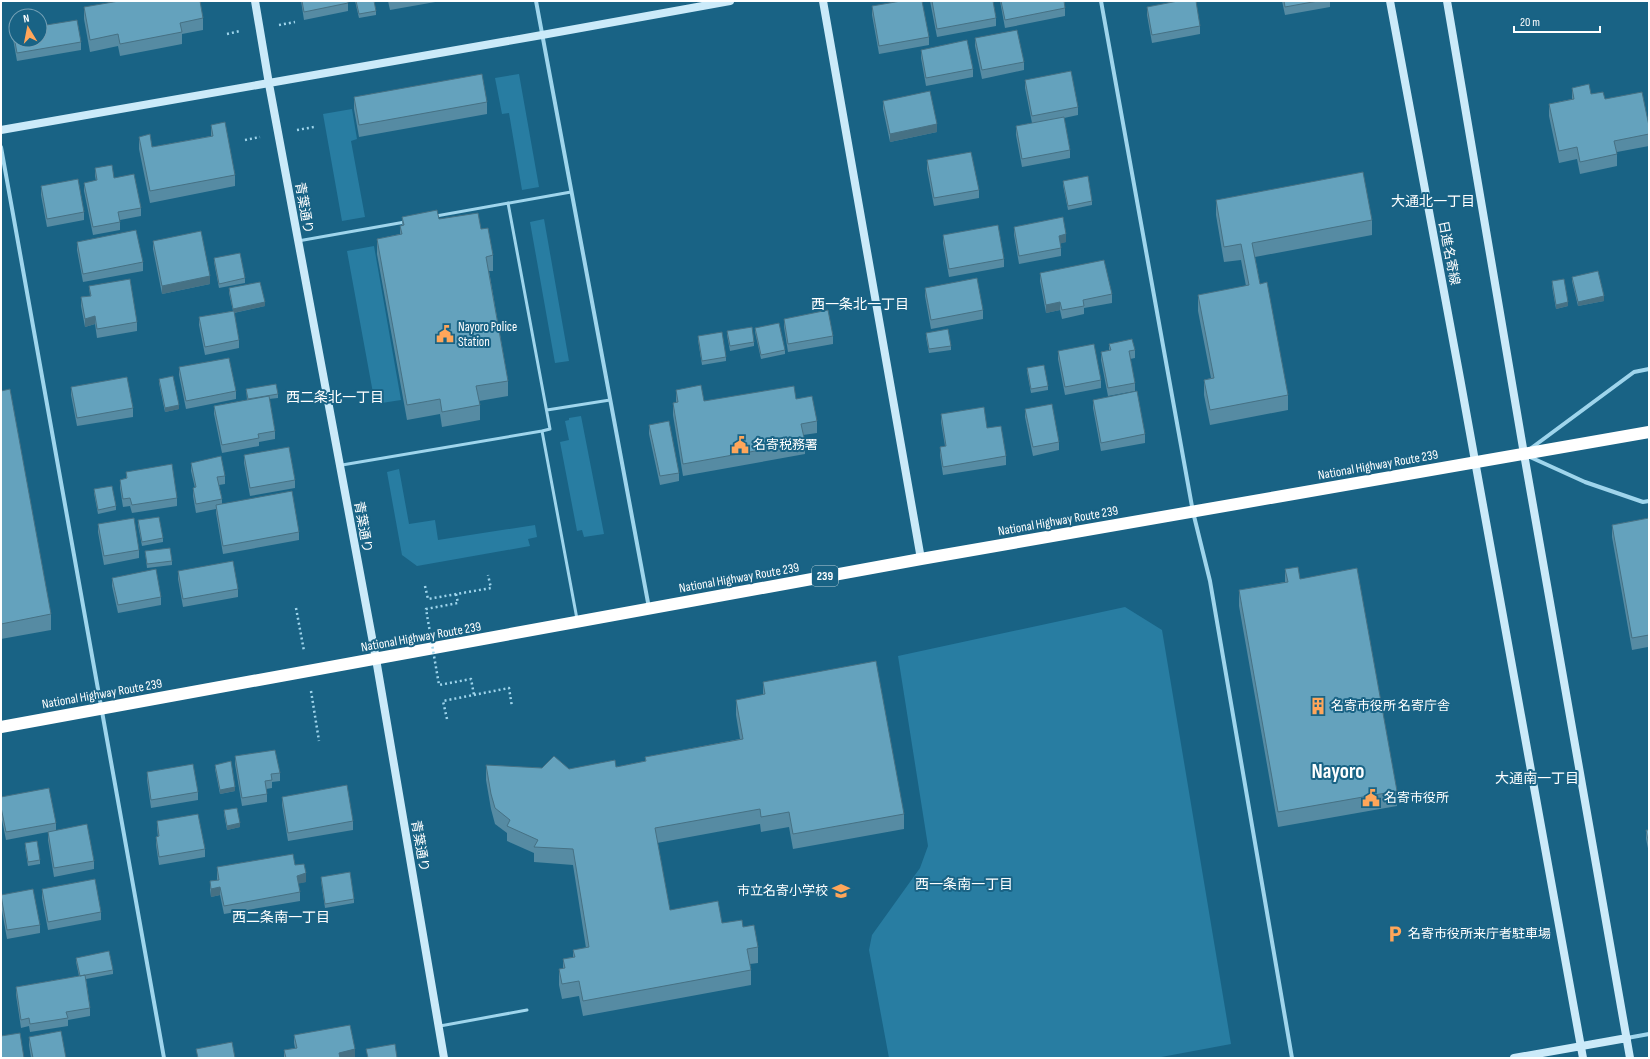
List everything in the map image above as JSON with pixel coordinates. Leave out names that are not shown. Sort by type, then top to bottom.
[{"type":"highway","name":"National Highway Route 239","points":[[1,727],[921,558],[1649,432]]},
{"type":"street","name":"青葉通り","points":[[255,1],[269,84],[376,659],[444,1058]]},
{"type":"street","points":[[536,1],[650,609]]},
{"type":"street","points":[[1,130],[542,36],[730,1]]},
{"type":"street","points":[[823,1],[921,558]]},
{"type":"street","points":[[1101,1],[1193,512],[1210,581],[1292,1058]]},
{"type":"street","name":"日進名寄線","points":[[1390,1],[1583,1058]]},
{"type":"street","points":[[1447,1],[1524,454],[1630,1058]]},
{"type":"street","points":[[1,147],[164,1058]]},
{"type":"street","points":[[1524,454],[1634,372],[1649,369]]},
{"type":"street","points":[[1524,454],[1586,482],[1643,502],[1649,501]]},
{"type":"street","points":[[1514,1058],[1649,1034]]},
{"type":"lane","points":[[430,217],[571,192]]},
{"type":"lane","points":[[340,465],[550,429],[508,203]]},
{"type":"lane","points":[[298,241],[406,222]]},
{"type":"lane","points":[[547,410],[610,400]]},
{"type":"lane","points":[[542,431],[577,622]]},
{"type":"lane","points":[[438,1027],[527,1010]]},
{"type":"path","points":[[425,586],[428,599],[491,588],[488,575]]},
{"type":"path","points":[[456,594],[458,603],[426,608],[439,685],[471,679],[474,695]]},
{"type":"path","points":[[447,719],[443,700],[509,688],[512,707]]},
{"type":"shaded area","points":[[519,74],[539,187],[522,190],[509,113],[502,114],[495,78]]},
{"type":"shaded area","points":[[352,109],[357,139],[351,141],[365,217],[342,221],[323,114]]},
{"type":"shaded area","points":[[544,219],[569,361],[555,363],[530,222]]},
{"type":"shaded area","points":[[374,246],[401,400],[375,404],[347,251]]},
{"type":"shaded area","points":[[581,416],[604,534],[584,537],[582,530],[577,531],[560,442],[569,440],[565,421],[569,420],[569,418]]},
{"type":"shaded area","points":[[399,469],[409,524],[435,520],[438,540],[535,525],[537,537],[528,539],[530,546],[417,566],[402,555],[387,472]]},
{"type":"shaded area","points":[[1125,607],[1162,630],[1231,1044],[1156,1058],[889,1058],[869,950],[872,935],[920,868],[928,846],[898,656]]},
{"type":"building","points":[[119,1],[200,1],[203,18],[180,23],[182,32],[120,44],[118,34],[90,40],[84,7]]},
{"type":"building","points":[[302,1],[348,1],[348,3],[304,12]]},
{"type":"building","points":[[356,1],[374,1],[376,11],[359,14]]},
{"type":"building","points":[[901,1],[922,1],[929,37],[879,46],[872,6]]},
{"type":"building","points":[[932,1],[993,1],[996,18],[937,29]]},
{"type":"building","points":[[1001,1],[1064,1],[1065,8],[1005,20]]},
{"type":"building","points":[[1178,1],[1196,1],[1200,26],[1152,35],[1147,7]]},
{"type":"building","points":[[1284,1],[1318,1],[1285,7]]},
{"type":"building","points":[[77,20],[81,42],[48,48],[48,25]]},
{"type":"building","points":[[1017,30],[1024,62],[982,70],[975,38]]},
{"type":"building","points":[[967,40],[973,69],[926,78],[921,50]]},
{"type":"building","points":[[16,48],[46,48],[17,53]]},
{"type":"building","points":[[1071,71],[1078,107],[1032,116],[1025,80]]},
{"type":"building","points":[[482,74],[487,102],[359,125],[354,97]]},
{"type":"building","points":[[1589,84],[1591,94],[1603,92],[1605,99],[1642,92],[1649,126],[1649,134],[1614,141],[1617,154],[1580,162],[1577,147],[1559,151],[1549,104],[1574,99],[1572,88]]},
{"type":"building","points":[[930,91],[937,124],[890,134],[883,101]]},
{"type":"building","points":[[1064,117],[1070,150],[1022,159],[1016,126]]},
{"type":"building","points":[[225,122],[235,175],[150,191],[139,137],[150,134],[152,147],[213,136],[211,125]]},
{"type":"building","points":[[971,152],[979,190],[934,198],[927,160]]},
{"type":"building","points":[[112,165],[114,178],[134,174],[141,208],[118,212],[120,222],[93,227],[84,183],[97,180],[95,168]]},
{"type":"building","points":[[1363,172],[1372,220],[1252,243],[1260,284],[1267,282],[1288,395],[1210,410],[1204,380],[1214,378],[1198,295],[1249,285],[1241,244],[1224,247],[1216,200]]},
{"type":"building","points":[[1088,176],[1092,201],[1068,206],[1063,181]]},
{"type":"building","points":[[78,179],[84,212],[47,219],[41,186]]},
{"type":"building","name":"Nayoro Police Station","points":[[437,210],[439,219],[478,213],[481,229],[488,228],[493,255],[486,257],[508,381],[476,386],[480,405],[442,412],[440,399],[407,405],[377,239],[402,234],[400,226],[404,225],[402,217]]},
{"type":"building","points":[[1063,217],[1066,234],[1059,236],[1061,248],[1019,256],[1014,227]]},
{"type":"building","points":[[998,225],[1004,259],[949,269],[943,235]]},
{"type":"building","points":[[136,230],[143,262],[83,274],[77,242]]},
{"type":"building","points":[[201,231],[210,276],[162,286],[153,241]]},
{"type":"building","points":[[240,253],[245,278],[219,284],[214,258]]},
{"type":"building","points":[[1104,260],[1112,294],[1083,300],[1084,306],[1062,310],[1060,302],[1046,305],[1040,273]]},
{"type":"building","points":[[1598,271],[1604,296],[1578,302],[1572,277]]},
{"type":"building","points":[[977,278],[983,310],[931,320],[925,288]]},
{"type":"building","points":[[130,279],[137,322],[97,329],[95,316],[85,319],[81,297],[91,296],[89,286]]},
{"type":"building","points":[[1564,279],[1568,302],[1556,305],[1552,281]]},
{"type":"building","points":[[260,282],[265,302],[233,309],[229,288]]},
{"type":"building","points":[[828,310],[833,336],[788,344],[784,319]]},
{"type":"building","points":[[234,311],[239,340],[205,347],[199,317]]},
{"type":"building","points":[[779,323],[785,350],[761,355],[755,328]]},
{"type":"building","points":[[752,327],[754,342],[730,346],[727,331]]},
{"type":"building","points":[[948,329],[951,346],[929,349],[926,333]]},
{"type":"building","points":[[722,332],[726,357],[702,361],[698,336]]},
{"type":"building","points":[[1132,339],[1135,350],[1129,351],[1135,383],[1108,388],[1101,352],[1111,350],[1109,344]]},
{"type":"building","points":[[1094,344],[1101,380],[1065,387],[1058,351]]},
{"type":"building","points":[[229,358],[236,391],[186,401],[179,367]]},
{"type":"building","points":[[1044,365],[1048,386],[1031,389],[1027,368]]},
{"type":"building","points":[[173,376],[179,405],[165,408],[159,379]]},
{"type":"building","points":[[127,377],[133,408],[77,418],[71,387]]},
{"type":"building","points":[[276,384],[278,394],[248,399],[246,389]]},
{"type":"building","name":"名寄税務署","points":[[701,385],[704,401],[794,386],[796,399],[812,396],[817,421],[801,424],[805,442],[683,464],[673,403],[678,402],[676,390]]},
{"type":"building","points":[[10,389],[51,614],[1,624],[1,391]]},
{"type":"building","points":[[1137,391],[1145,434],[1101,443],[1093,400]]},
{"type":"building","points":[[269,396],[275,431],[258,434],[259,438],[222,445],[214,406]]},
{"type":"building","points":[[1052,404],[1059,442],[1033,447],[1025,409]]},
{"type":"building","points":[[984,407],[987,428],[1001,426],[1006,456],[943,467],[940,447],[946,446],[941,414]]},
{"type":"building","points":[[669,421],[679,473],[660,476],[649,425]]},
{"type":"building","points":[[289,447],[295,480],[250,488],[244,455]]},
{"type":"building","points":[[221,456],[225,476],[217,477],[222,499],[196,504],[193,488],[196,487],[191,463]]},
{"type":"building","points":[[172,464],[177,498],[132,505],[130,498],[123,499],[120,480],[127,478],[126,472]]},
{"type":"building","points":[[112,486],[116,506],[98,510],[94,489]]},
{"type":"building","points":[[292,491],[299,532],[223,546],[216,505]]},
{"type":"building","points":[[159,517],[163,538],[142,542],[138,520]]},
{"type":"building","points":[[134,518],[139,550],[104,556],[98,524]]},
{"type":"building","points":[[1649,518],[1649,635],[1632,638],[1612,525]]},
{"type":"building","points":[[170,548],[172,561],[147,564],[145,551]]},
{"type":"building","points":[[233,561],[238,589],[183,599],[178,571]]},
{"type":"building","name":"名寄市役所 名寄庁舎","points":[[1298,567],[1300,579],[1357,568],[1397,791],[1278,812],[1239,590],[1288,582],[1285,569]]},
{"type":"building","points":[[156,569],[161,597],[118,605],[112,578]]},
{"type":"building","points":[[876,661],[904,814],[793,834],[789,812],[761,817],[760,809],[655,828],[670,910],[718,901],[722,923],[742,920],[743,927],[754,925],[758,947],[747,949],[751,970],[583,1001],[579,981],[562,984],[559,969],[565,968],[563,959],[575,957],[573,950],[589,947],[573,849],[534,847],[538,840],[507,826],[510,820],[495,808],[486,765],[542,768],[554,756],[569,769],[615,760],[616,767],[646,761],[645,757],[743,739],[736,700],[765,694],[763,682]]},
{"type":"building","points":[[275,750],[280,773],[271,774],[272,780],[265,781],[267,794],[242,798],[235,756]]},
{"type":"building","points":[[231,761],[235,787],[220,790],[215,765]]},
{"type":"building","points":[[193,764],[198,792],[151,800],[147,772]]},
{"type":"building","points":[[347,785],[353,821],[288,833],[282,797]]},
{"type":"building","points":[[49,788],[56,823],[6,832],[1,807],[1,797]]},
{"type":"building","points":[[237,808],[240,823],[227,826],[224,810]]},
{"type":"building","points":[[198,814],[205,849],[159,857],[156,837],[159,836],[157,821]]},
{"type":"building","points":[[87,824],[94,861],[54,868],[48,832]]},
{"type":"building","points":[[1646,830],[1649,830],[1649,845]]},
{"type":"building","points":[[37,841],[40,860],[28,862],[25,843]]},
{"type":"building","points":[[293,854],[295,865],[304,864],[306,873],[297,876],[300,892],[224,906],[220,887],[211,889],[210,881],[219,880],[217,867]]},
{"type":"building","points":[[350,872],[354,899],[325,904],[321,877]]},
{"type":"building","points":[[95,879],[101,912],[48,922],[42,889]]},
{"type":"building","points":[[33,889],[40,925],[7,930],[1,895]]},
{"type":"building","points":[[109,951],[113,970],[80,976],[76,958]]},
{"type":"building","points":[[85,975],[90,1008],[66,1012],[68,1018],[30,1024],[29,1018],[21,1020],[16,987]]},
{"type":"building","points":[[350,1025],[355,1049],[339,1053],[340,1058],[286,1058],[284,1050],[297,1048],[294,1035]]},
{"type":"building","points":[[61,1031],[66,1058],[33,1058],[29,1037]]},
{"type":"building","points":[[20,1033],[24,1058],[1,1058],[1,1036]]},
{"type":"building","points":[[232,1042],[235,1058],[198,1058],[196,1049]]},
{"type":"building","points":[[395,1044],[397,1058],[368,1058],[366,1049]]},
{"type":"place","name":"Nayoro Police Station","points":[[445,334]]},
{"type":"place","name":"名寄税務署","points":[[740,445]]},
{"type":"place","name":"名寄市役所 名寄庁舎","points":[[1318,706]]},
{"type":"place","name":"名寄市役所","points":[[1371,798]]},
{"type":"place","name":"市立名寄小学校","points":[[841,891]]},
{"type":"place","name":"名寄市役所来庁者駐車場","points":[[1395,934]]},
{"type":"district","name":"大通北一丁目","points":[[1433,201]]},
{"type":"district","name":"西一条北一丁目","points":[[860,304]]},
{"type":"district","name":"西二条北一丁目","points":[[335,397]]},
{"type":"district","name":"Nayoro","points":[[1338,771]]},
{"type":"district","name":"大通南一丁目","points":[[1537,778]]},
{"type":"district","name":"西一条南一丁目","points":[[964,884]]},
{"type":"district","name":"西二条南一丁目","points":[[281,917]]}]
